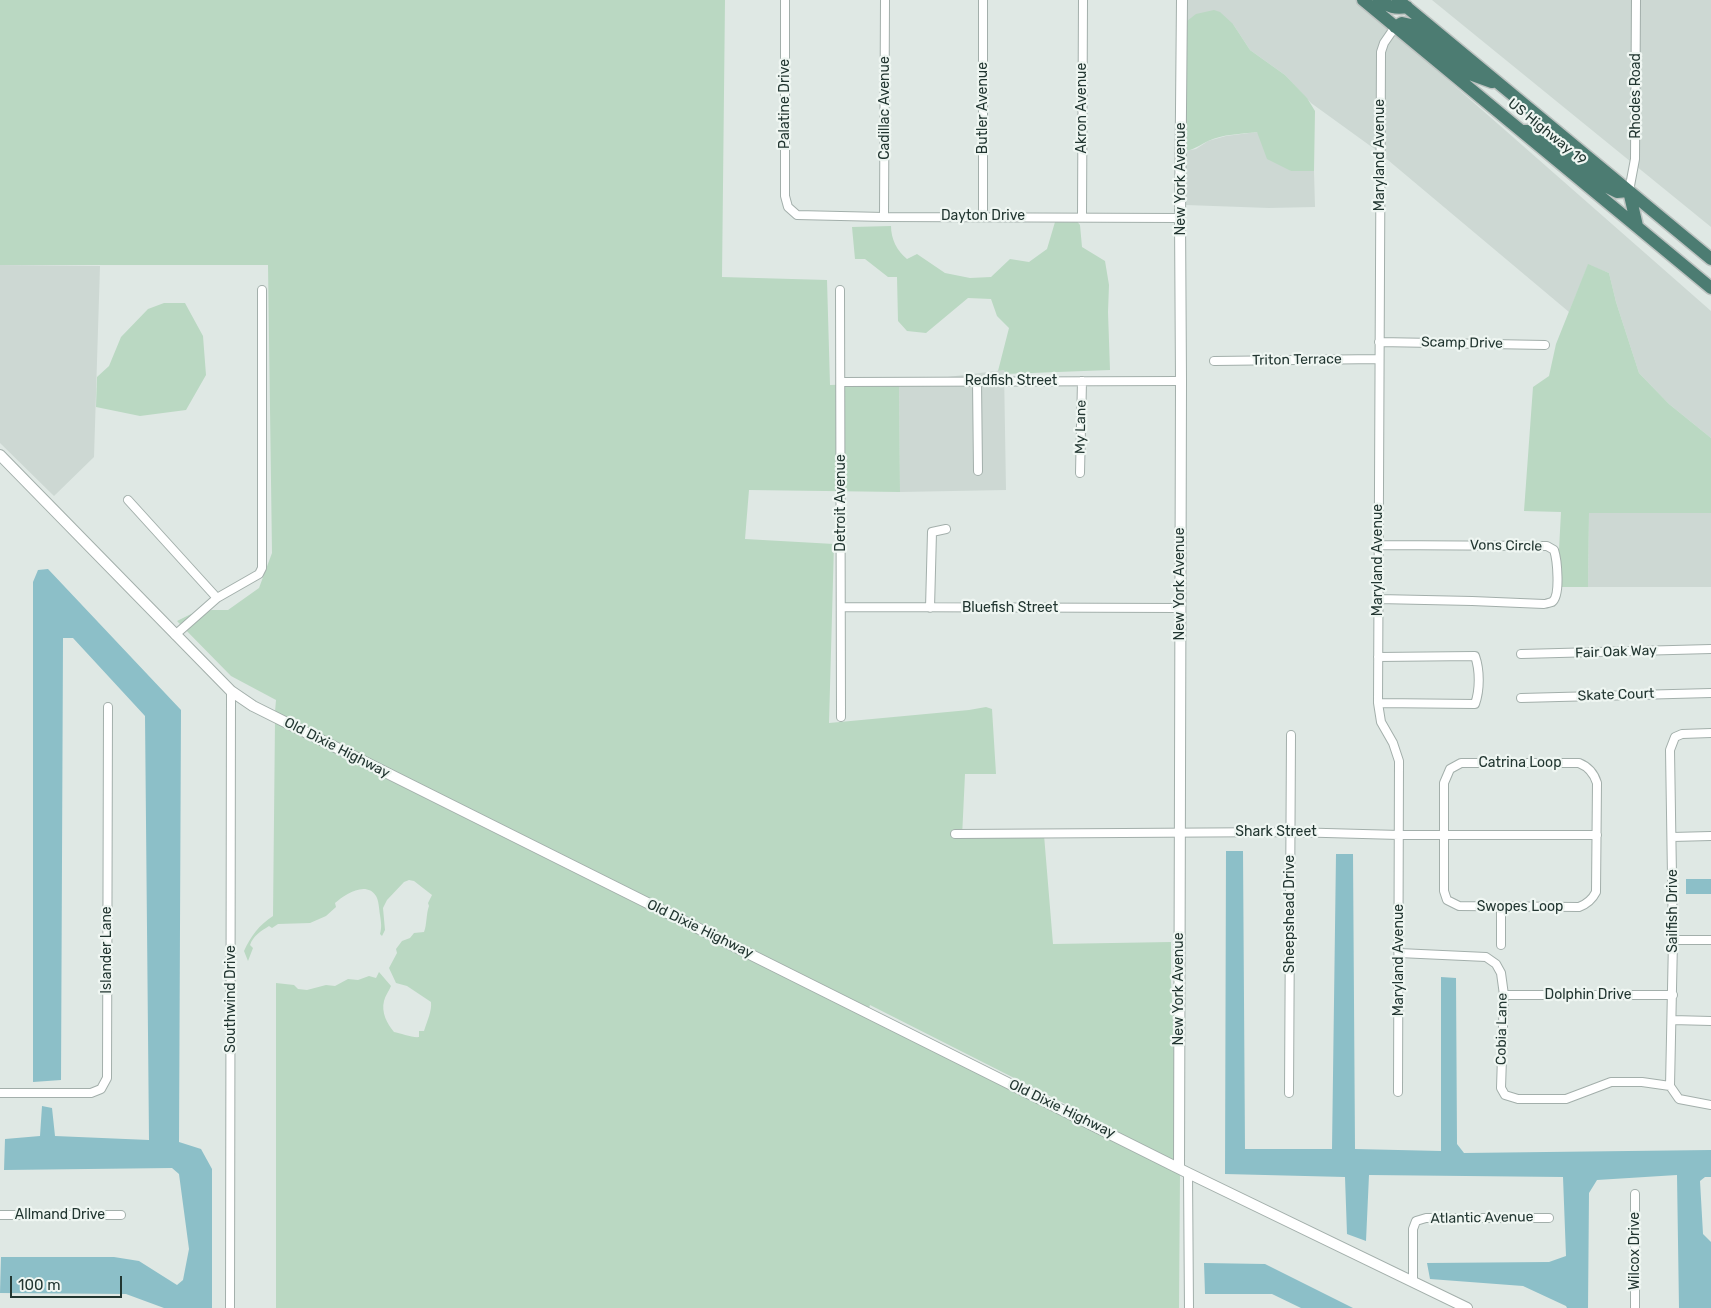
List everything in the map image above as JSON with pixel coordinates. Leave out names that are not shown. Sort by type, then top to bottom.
[{"type":"highway","name":"US Highway 19","points":[[1363,0],[1711,288]]},
{"type":"highway","points":[[1379,0],[1388,7],[1396,8],[1403,3]]},
{"type":"highway","name":"US Highway 19","points":[[1403,3],[1711,259]]},
{"type":"highway","points":[[1395,27],[1402,23],[1411,25],[1470,74],[1502,86]]},
{"type":"highway","points":[[1522,131],[1540,131],[1607,187],[1617,192],[1629,191],[1637,226]]},
{"type":"street","name":"Palatine Drive","points":[[785,0],[785,196],[788,207]]},
{"type":"street","name":"Cadillac Avenue","points":[[884,217],[885,0]]},
{"type":"street","name":"Butler Avenue","points":[[983,0],[983,216]]},
{"type":"street","name":"Akron Avenue","points":[[1082,217],[1083,0]]},
{"type":"street","name":"New York Avenue","points":[[1182,0],[1180,833],[1183,1170],[1189,1308]]},
{"type":"street","name":"Rhodes Road","points":[[1629,191],[1636,159],[1636,0]]},
{"type":"street","name":"Maryland Avenue","points":[[1395,27],[1384,43],[1381,52],[1378,703],[1381,722],[1393,743],[1399,761],[1398,1092]]},
{"type":"street","name":"Dayton Drive","points":[[788,207],[797,215],[1180,218]]},
{"type":"street","points":[[176,635],[217,598],[259,574],[262,568],[262,290]]},
{"type":"street","name":"Detroit Avenue","points":[[840,290],[840,717]]},
{"type":"street","name":"Scamp Drive","points":[[1379,342],[1544,345]]},
{"type":"street","name":"Triton Terrace","points":[[1214,361],[1379,359]]},
{"type":"street","points":[[977,381],[978,471]]},
{"type":"street","name":"My Lane","points":[[1080,473],[1082,381]]},
{"type":"street","name":"Redfish Street","points":[[841,382],[1181,381]]},
{"type":"street","name":"Old Dixie Highway","points":[[0,455],[231,691],[252,706],[1183,1170],[1467,1308]]},
{"type":"street","points":[[128,500],[217,598]]},
{"type":"street","points":[[930,608],[932,532],[946,530]]},
{"type":"street","name":"Vons Circle","points":[[1378,545],[1547,546],[1554,550],[1556,555],[1558,584],[1556,597],[1552,602],[1544,604],[1378,599]]},
{"type":"street","name":"Bluefish Street","points":[[841,608],[1180,608]]},
{"type":"street","name":"Fair Oak Way","points":[[1521,654],[1711,649]]},
{"type":"street","points":[[1378,657],[1475,656],[1478,664],[1478,696],[1476,704],[1378,703]]},
{"type":"street","name":"Southwind Drive","points":[[230,1308],[231,691]]},
{"type":"street","name":"Skate Court","points":[[1521,698],[1711,692]]},
{"type":"street","name":"Islander Lane","points":[[0,1093],[91,1093],[101,1090],[106,1078],[108,707]]},
{"type":"street","name":"Sailfish Drive","points":[[1670,1086],[1673,940],[1670,750],[1675,737],[1682,734],[1711,733]]},
{"type":"street","name":"Sheepshead Drive","points":[[1290,1093],[1291,735]]},
{"type":"street","name":"Catrina Loop","points":[[1443,834],[1444,784],[1450,769],[1455,765],[1461,763],[1579,763],[1590,770],[1595,776],[1597,783],[1597,835]]},
{"type":"street","name":"Shark Street","points":[[955,834],[1290,832],[1399,835],[1597,835]]},
{"type":"street","name":"Swopes Loop","points":[[1443,834],[1444,891],[1447,900],[1459,906],[1501,907],[1579,907],[1586,905],[1596,892],[1597,835]]},
{"type":"street","points":[[1672,837],[1711,836]]},
{"type":"street","points":[[1501,907],[1501,945]]},
{"type":"street","points":[[1673,940],[1711,940]]},
{"type":"street","name":"Cobia Lane","points":[[1399,953],[1486,957],[1496,964],[1501,973],[1504,995],[1501,1088],[1505,1095],[1518,1099],[1566,1099],[1612,1082],[1642,1082],[1670,1086]]},
{"type":"street","name":"Dolphin Drive","points":[[1504,995],[1673,995]]},
{"type":"street","points":[[1672,1020],[1711,1021]]},
{"type":"street","points":[[1670,1086],[1679,1099],[1711,1104]]},
{"type":"street","name":"Wilcox Drive","points":[[1635,1194],[1635,1308]]},
{"type":"street","name":"Allmand Drive","points":[[0,1215],[121,1215]]},
{"type":"street","name":"Atlantic Avenue","points":[[1413,1282],[1413,1229],[1416,1221],[1426,1218],[1549,1218]]},
{"type":"shaded area","points":[[1187,0],[1356,0],[1366,8],[1711,311],[1711,438],[1669,404],[1639,373],[1616,302],[1609,273],[1588,265],[1569,312],[1376,150],[1311,103],[1285,75],[1250,50],[1233,24],[1186,151],[1196,149],[1208,141],[1226,136],[1257,132],[1291,171],[1314,171],[1315,207],[1269,208],[1186,205],[1185,197]]},
{"type":"shaded area","points":[[1432,0],[1711,0],[1711,227]]},
{"type":"shaded area","points":[[0,265],[100,266],[94,457],[54,496],[0,443]]},
{"type":"shaded area","points":[[1004,370],[1006,490],[900,492],[899,383]]},
{"type":"shaded area","points":[[1589,513],[1711,513],[1711,587],[1588,587]]},
{"type":"green space","points":[[0,0],[725,0],[722,277],[827,280],[830,385],[899,383],[900,492],[749,490],[745,539],[834,544],[829,723],[986,707],[992,709],[996,774],[965,774],[962,837],[1044,835],[1053,944],[1171,942],[1175,1062],[1174,1161],[870,1005],[869,1008],[275,712],[276,700],[231,676],[177,621],[191,614],[212,610],[228,610],[259,588],[272,553],[268,265],[0,265]]},
{"type":"green space","points":[[1214,10],[1220,12],[1233,24],[1250,50],[1285,75],[1307,98],[1315,111],[1314,171],[1291,171],[1267,159],[1257,132],[1220,137],[1186,151],[1187,21],[1196,14]]},
{"type":"green space","points":[[1071,214],[1080,225],[1082,247],[1105,261],[1109,285],[1110,370],[1005,374],[1004,370],[998,371],[1009,328],[997,316],[991,299],[968,298],[926,333],[907,331],[898,321],[897,277],[888,277],[865,259],[855,259],[852,227],[891,226],[895,244],[907,259],[917,254],[945,273],[970,278],[991,277],[1010,259],[1029,262],[1047,249],[1055,222]]},
{"type":"green space","points":[[1588,264],[1609,273],[1616,302],[1639,373],[1669,404],[1711,438],[1711,513],[1589,513],[1588,587],[1557,587],[1561,512],[1524,511],[1533,387],[1549,376],[1556,344]]},
{"type":"green space","points":[[164,303],[185,303],[203,336],[206,375],[186,410],[140,416],[96,407],[97,377],[109,366],[121,337],[148,309]]},
{"type":"green space","points":[[275,721],[1180,1173],[1179,1308],[276,1308],[276,983],[294,985],[298,989],[307,990],[326,985],[335,986],[348,979],[358,980],[369,976],[376,978],[379,972],[391,986],[383,1005],[385,1018],[389,1025],[394,1032],[419,1037],[419,1031],[424,1031],[431,1002],[407,986],[396,983],[389,968],[397,953],[396,949],[402,941],[410,938],[414,933],[424,932],[428,903],[432,895],[414,881],[404,882],[387,900],[383,908],[385,930],[382,936],[380,934],[381,922],[376,896],[367,889],[355,890],[335,903],[336,907],[326,916],[310,923],[278,924],[272,928],[269,926],[251,942],[250,945],[253,948],[248,961],[244,951],[260,927],[273,916]]},
{"type":"water","points":[[48,569],[181,710],[179,1142],[201,1149],[212,1169],[212,1308],[164,1308],[126,1294],[0,1293],[1,1257],[114,1257],[139,1261],[177,1285],[183,1280],[189,1249],[179,1174],[172,1168],[4,1170],[5,1139],[40,1136],[42,1106],[52,1108],[55,1136],[149,1140],[145,716],[73,638],[63,638],[61,1080],[33,1082],[33,582],[38,570]]},
{"type":"water","points":[[1226,851],[1243,851],[1245,1149],[1332,1149],[1336,854],[1353,854],[1355,1149],[1441,1151],[1441,977],[1456,978],[1457,1144],[1464,1153],[1711,1150],[1711,1177],[1705,1177],[1700,1181],[1703,1234],[1711,1242],[1711,1308],[1679,1308],[1677,1175],[1597,1180],[1589,1193],[1588,1308],[1567,1308],[1523,1286],[1430,1279],[1427,1263],[1549,1262],[1566,1256],[1563,1177],[1369,1175],[1366,1241],[1347,1234],[1345,1177],[1225,1174]]},
{"type":"water","points":[[1686,879],[1711,879],[1711,894],[1686,894]]},
{"type":"water","points":[[1204,1263],[1265,1264],[1353,1308],[1301,1308],[1272,1294],[1205,1294]]}]
